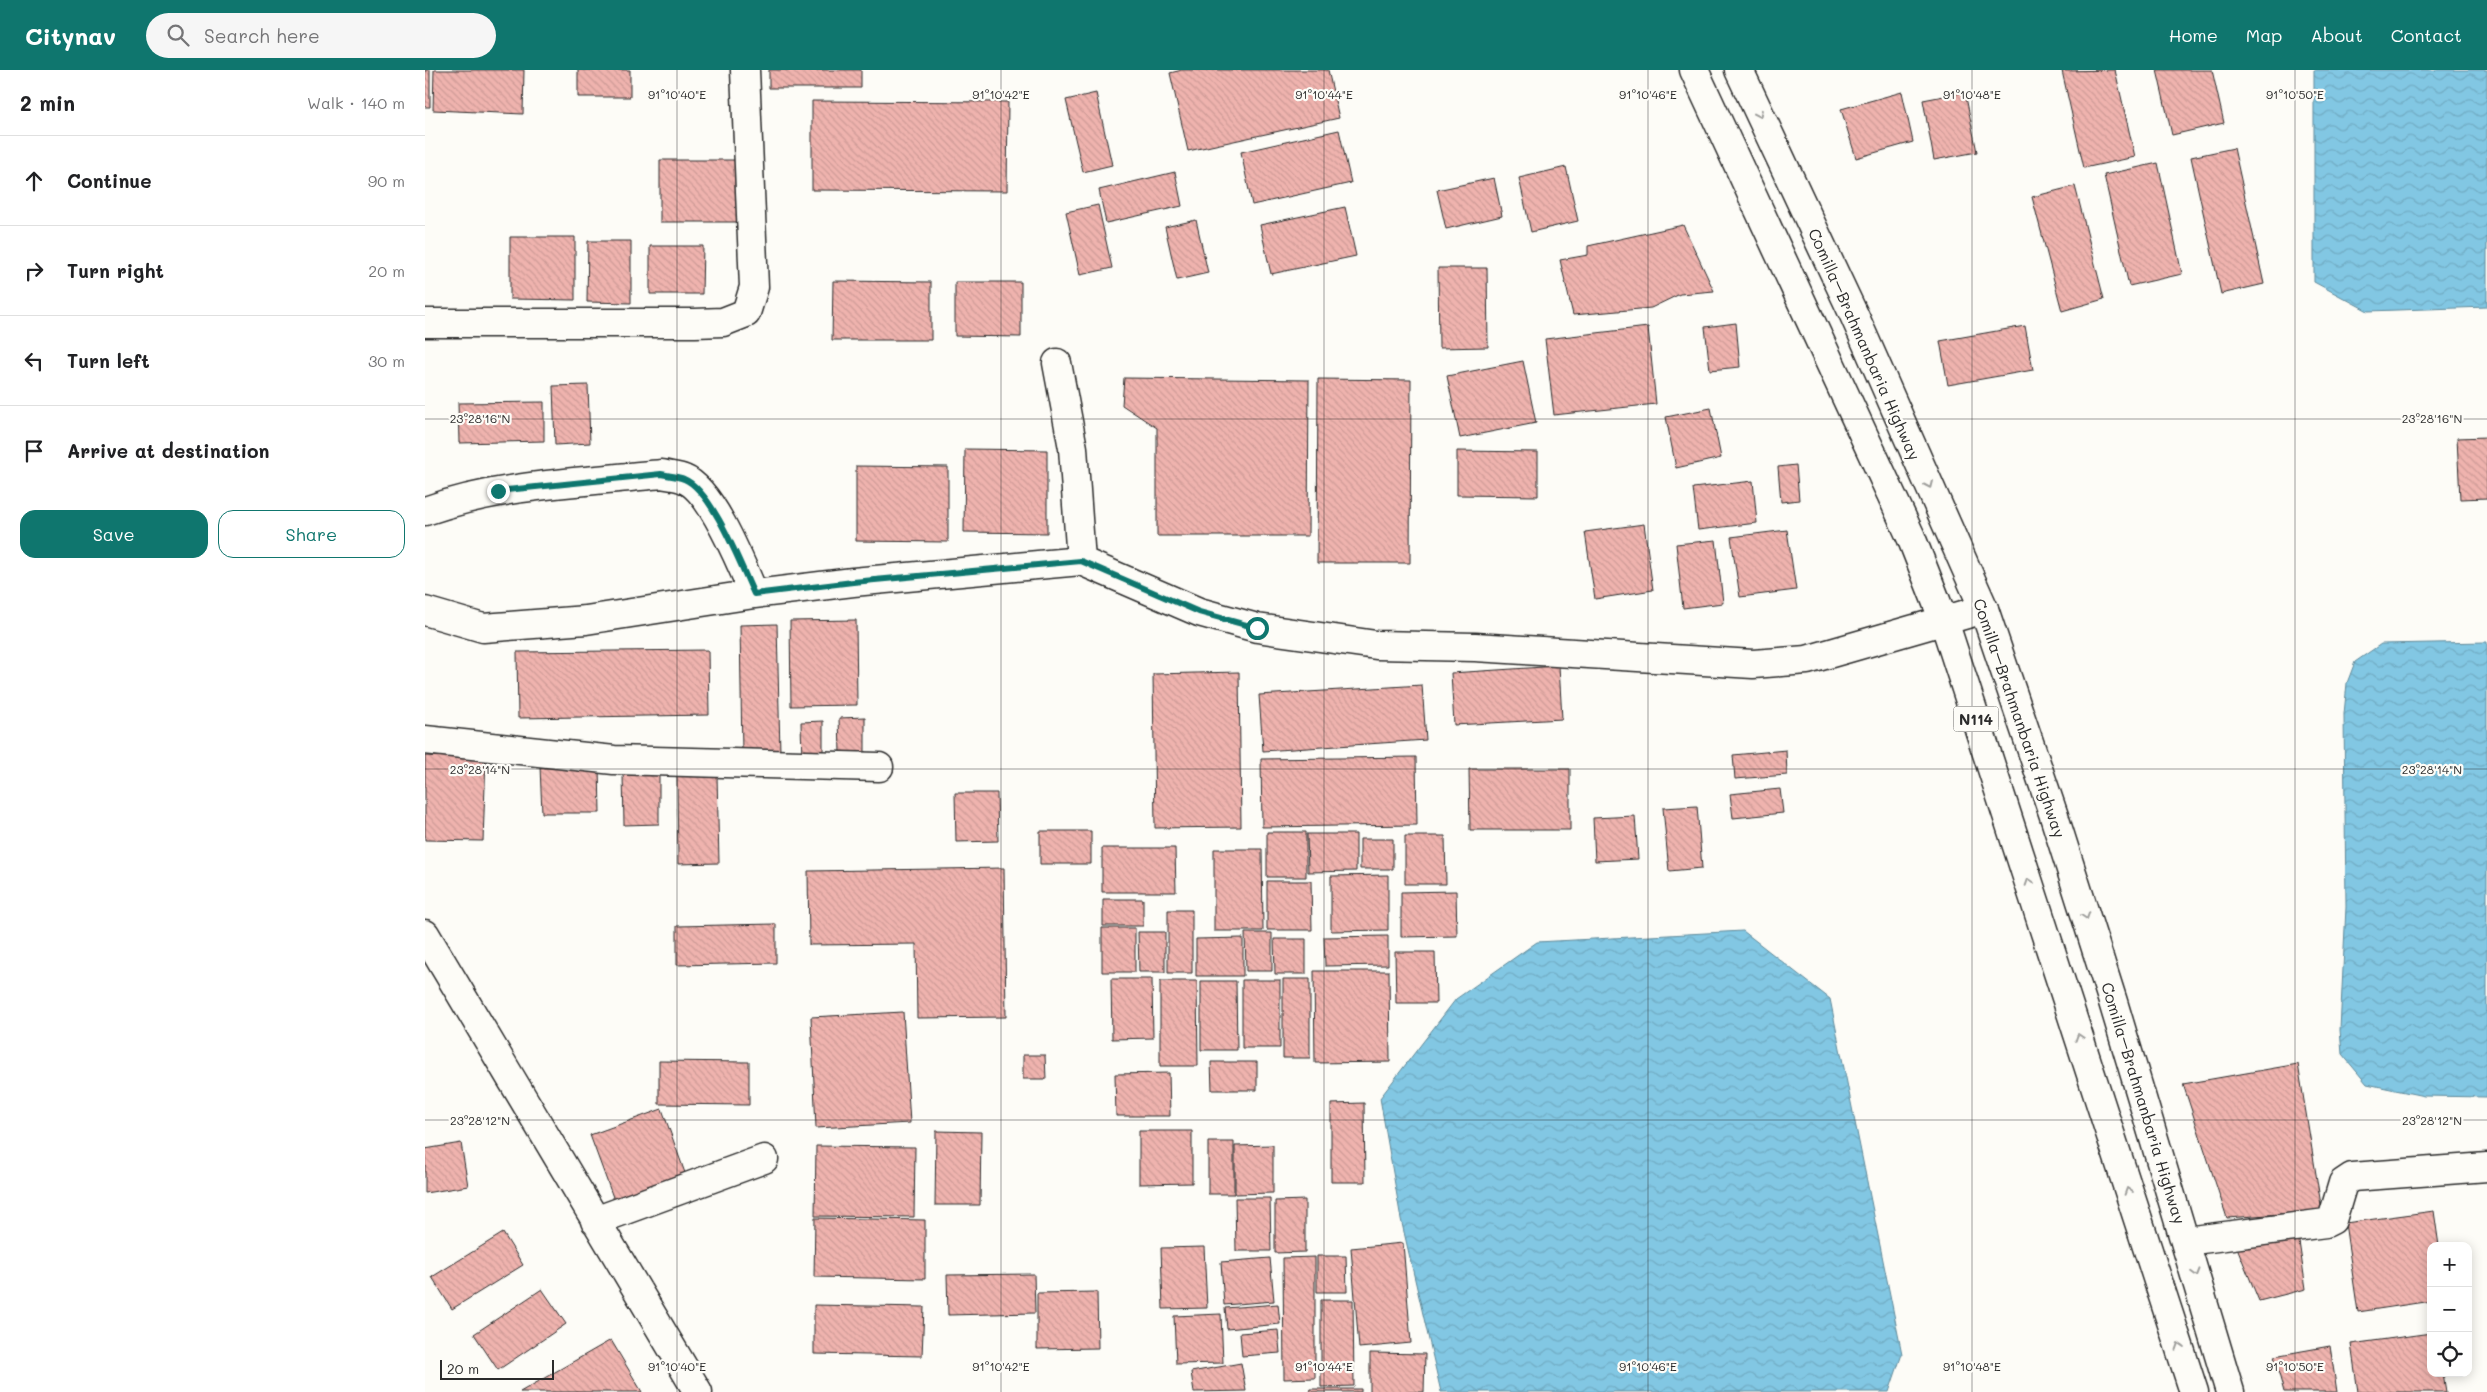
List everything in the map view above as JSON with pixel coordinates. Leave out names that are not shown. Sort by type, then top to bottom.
[{"type":"main road","points":[[425,323],[695,323],[723,322],[746,313],[754,287],[745,70]]},
{"type":"main road","name":"N114","points":[[1694,70],[1911,537],[1944,621],[2194,1392]]},
{"type":"main road","name":"Comilla–Brahmanbaria Highway","points":[[1739,70],[1854,314],[1984,609],[2057,825],[2187,1241],[2230,1392]]},
{"type":"main road","points":[[1057,362],[1073,448],[1081,561]]},
{"type":"main road","points":[[425,511],[459,499],[498,491],[661,474],[685,479],[708,501],[728,536],[754,594]]},
{"type":"main road","points":[[425,611],[483,628],[586,620],[754,594],[853,582],[1081,561],[1199,612],[1257,628],[1376,645],[1475,647],[1753,664],[1807,660],[1984,609]]},
{"type":"main road","points":[[425,740],[614,760],[879,767]]},
{"type":"main road","points":[[425,934],[698,1392]]},
{"type":"main road","points":[[595,1221],[764,1159]]},
{"type":"main road","points":[[2187,1241],[2326,1223],[2331,1220],[2343,1183],[2352,1177],[2487,1167]]},
{"type":"water","points":[[2314,70],[2487,70],[2487,307],[2368,311],[2314,282]]},
{"type":"water","points":[[2487,642],[2487,1097],[2424,1096],[2367,1084],[2342,1054],[2340,1030],[2346,907],[2344,714],[2347,683],[2355,662],[2381,644]]},
{"type":"water","points":[[1743,931],[1830,999],[1902,1354],[1889,1392],[1441,1392],[1401,1219],[1380,1098],[1456,999],[1537,942]]},
{"type":"building","points":[[425,70],[430,70],[430,107],[425,107]]},
{"type":"building","points":[[434,70],[524,70],[523,114],[433,110]]},
{"type":"building","points":[[578,70],[630,70],[630,97],[578,97]]},
{"type":"building","points":[[769,70],[861,70],[861,88],[769,88]]},
{"type":"building","points":[[1182,70],[1328,70],[1339,118],[1188,151],[1170,73]]},
{"type":"building","points":[[2115,70],[2135,157],[2084,168],[2062,71]]},
{"type":"building","points":[[2157,70],[2212,70],[2224,123],[2172,135]]},
{"type":"building","points":[[1902,92],[1913,142],[1856,158],[1841,109]]},
{"type":"building","points":[[1965,92],[1977,152],[1934,160],[1923,100]]},
{"type":"building","points":[[1096,93],[1112,165],[1083,172],[1066,100]]},
{"type":"building","points":[[812,101],[1008,102],[1007,191],[812,190]]},
{"type":"building","points":[[1339,130],[1351,183],[1252,205],[1241,152]]},
{"type":"building","points":[[2234,148],[2264,284],[2221,294],[2191,157]]},
{"type":"building","points":[[660,160],[740,160],[739,222],[660,222]]},
{"type":"building","points":[[2158,163],[2182,274],[2129,286],[2104,175]]},
{"type":"building","points":[[1566,167],[1578,221],[1531,232],[1519,178]]},
{"type":"building","points":[[1175,172],[1182,206],[1106,223],[1099,190]]},
{"type":"building","points":[[1494,178],[1502,216],[1446,229],[1437,190]]},
{"type":"building","points":[[2075,186],[2104,299],[2062,311],[2032,197]]},
{"type":"building","points":[[1098,205],[1112,268],[1080,275],[1066,212]]},
{"type":"building","points":[[1345,207],[1356,256],[1271,274],[1260,225]]},
{"type":"building","points":[[1196,220],[1208,273],[1177,280],[1165,227]]},
{"type":"building","points":[[1683,225],[1714,291],[1680,294],[1651,308],[1573,315],[1560,260],[1588,255],[1588,246]]},
{"type":"building","points":[[510,237],[575,237],[575,300],[510,299]]},
{"type":"building","points":[[588,241],[631,241],[631,303],[587,302]]},
{"type":"building","points":[[650,246],[703,246],[702,294],[650,294]]},
{"type":"building","points":[[1438,268],[1487,268],[1488,347],[1439,348]]},
{"type":"building","points":[[833,281],[931,282],[931,340],[832,340]]},
{"type":"building","points":[[955,282],[1021,282],[1021,337],[955,336]]},
{"type":"building","points":[[1736,323],[1740,367],[1710,370],[1705,327]]},
{"type":"building","points":[[2025,326],[2033,370],[1948,385],[1940,341]]},
{"type":"building","points":[[1648,327],[1656,404],[1554,415],[1545,339]]},
{"type":"building","points":[[1523,361],[1536,423],[1460,438],[1447,376]]},
{"type":"building","points":[[1124,378],[1309,380],[1308,536],[1157,536],[1157,428],[1122,405]]},
{"type":"building","points":[[1318,379],[1411,380],[1410,563],[1317,563]]},
{"type":"building","points":[[588,385],[590,443],[555,445],[553,386]]},
{"type":"building","points":[[544,402],[544,441],[459,443],[458,403]]},
{"type":"building","points":[[1711,408],[1721,458],[1676,468],[1666,417]]},
{"type":"building","points":[[2487,437],[2487,498],[2460,499],[2457,438]]},
{"type":"building","points":[[965,449],[1047,450],[1047,533],[964,532]]},
{"type":"building","points":[[1457,451],[1538,452],[1538,496],[1457,495]]},
{"type":"building","points":[[1796,465],[1799,500],[1781,502],[1778,467]]},
{"type":"building","points":[[856,466],[948,467],[948,542],[856,541]]},
{"type":"building","points":[[1753,481],[1757,523],[1698,530],[1693,488]]},
{"type":"building","points":[[1644,524],[1653,590],[1595,599],[1585,532]]},
{"type":"building","points":[[1787,530],[1796,590],[1740,597],[1731,537]]},
{"type":"building","points":[[1716,540],[1723,603],[1683,608],[1676,544]]},
{"type":"building","points":[[856,620],[857,705],[791,706],[790,621]]},
{"type":"building","points":[[777,624],[780,753],[742,754],[740,625]]},
{"type":"building","points":[[708,650],[709,715],[518,718],[517,652]]},
{"type":"building","points":[[1559,666],[1562,719],[1454,725],[1451,673]]},
{"type":"building","points":[[1239,672],[1241,827],[1155,828],[1153,674]]},
{"type":"building","points":[[1422,685],[1426,740],[1263,751],[1259,695]]},
{"type":"building","points":[[865,717],[865,753],[840,753],[839,718]]},
{"type":"building","points":[[823,721],[823,762],[802,762],[801,722]]},
{"type":"building","points":[[1786,750],[1787,775],[1735,779],[1733,755]]},
{"type":"building","points":[[425,756],[486,758],[483,841],[425,840]]},
{"type":"building","points":[[1416,757],[1417,825],[1262,827],[1261,759]]},
{"type":"building","points":[[599,766],[600,813],[542,813],[540,767]]},
{"type":"building","points":[[1469,769],[1570,769],[1570,830],[1470,830]]},
{"type":"building","points":[[623,774],[659,774],[659,824],[624,825]]},
{"type":"building","points":[[717,775],[719,863],[678,864],[677,776]]},
{"type":"building","points":[[1780,789],[1783,813],[1733,818],[1730,794]]},
{"type":"building","points":[[955,793],[997,793],[998,841],[956,842]]},
{"type":"building","points":[[1697,806],[1702,868],[1669,871],[1663,808]]},
{"type":"building","points":[[1635,816],[1638,859],[1595,861],[1593,818]]},
{"type":"building","points":[[1040,831],[1091,831],[1091,864],[1040,864]]},
{"type":"building","points":[[1267,832],[1306,832],[1306,877],[1267,877]]},
{"type":"building","points":[[1307,834],[1356,834],[1356,871],[1308,872]]},
{"type":"building","points":[[1405,836],[1445,836],[1446,884],[1405,884]]},
{"type":"building","points":[[1360,839],[1393,839],[1393,869],[1360,869]]},
{"type":"building","points":[[1102,848],[1175,848],[1176,892],[1102,892]]},
{"type":"building","points":[[1214,849],[1262,849],[1263,931],[1214,931]]},
{"type":"building","points":[[1004,868],[1006,1017],[917,1018],[916,944],[809,945],[808,871]]},
{"type":"building","points":[[1388,875],[1388,930],[1331,931],[1331,876]]},
{"type":"building","points":[[1267,881],[1311,881],[1312,930],[1267,930]]},
{"type":"building","points":[[1456,891],[1457,936],[1401,937],[1401,892]]},
{"type":"building","points":[[1103,899],[1143,899],[1143,926],[1103,926]]},
{"type":"building","points":[[1168,910],[1192,910],[1192,973],[1168,973]]},
{"type":"building","points":[[776,924],[776,963],[677,965],[677,926]]},
{"type":"building","points":[[1102,928],[1135,928],[1135,972],[1102,972]]},
{"type":"building","points":[[1138,932],[1165,932],[1165,972],[1139,972]]},
{"type":"building","points":[[1245,933],[1272,933],[1272,971],[1246,971]]},
{"type":"building","points":[[1388,936],[1388,965],[1325,966],[1324,937]]},
{"type":"building","points":[[1243,938],[1243,976],[1196,976],[1196,939]]},
{"type":"building","points":[[1274,939],[1306,939],[1306,974],[1275,974]]},
{"type":"building","points":[[1395,952],[1435,952],[1436,1003],[1396,1003]]},
{"type":"building","points":[[1314,971],[1389,971],[1390,1062],[1315,1063]]},
{"type":"building","points":[[1111,979],[1152,979],[1153,1038],[1112,1039]]},
{"type":"building","points":[[1283,979],[1310,979],[1310,1058],[1283,1058]]},
{"type":"building","points":[[1242,980],[1280,980],[1280,1048],[1242,1048]]},
{"type":"building","points":[[1160,981],[1197,981],[1198,1066],[1160,1066]]},
{"type":"building","points":[[1201,981],[1236,981],[1237,1050],[1201,1050]]},
{"type":"building","points":[[903,1012],[910,1123],[816,1128],[811,1017]]},
{"type":"building","points":[[1023,1055],[1045,1055],[1046,1079],[1023,1079]]},
{"type":"building","points":[[659,1061],[749,1062],[749,1105],[659,1104]]},
{"type":"building","points":[[1211,1062],[1257,1062],[1257,1090],[1212,1090]]},
{"type":"building","points":[[2298,1064],[2322,1211],[2227,1218],[2183,1084]]},
{"type":"building","points":[[1169,1073],[1170,1116],[1116,1116],[1115,1074]]},
{"type":"building","points":[[1364,1103],[1365,1182],[1331,1182],[1331,1104]]},
{"type":"building","points":[[662,1109],[685,1173],[614,1200],[590,1135]]},
{"type":"building","points":[[936,1131],[981,1132],[980,1205],[935,1205]]},
{"type":"building","points":[[1139,1131],[1192,1131],[1192,1183],[1139,1184]]},
{"type":"building","points":[[1208,1142],[1234,1142],[1234,1194],[1208,1194]]},
{"type":"building","points":[[461,1143],[468,1186],[425,1193],[425,1149]]},
{"type":"building","points":[[1273,1145],[1273,1193],[1235,1194],[1235,1146]]},
{"type":"building","points":[[816,1146],[915,1147],[914,1217],[815,1216]]},
{"type":"building","points":[[1235,1198],[1270,1198],[1271,1251],[1236,1251]]},
{"type":"building","points":[[1305,1200],[1305,1252],[1275,1253],[1275,1201]]},
{"type":"building","points":[[2434,1211],[2438,1242],[2427,1242],[2427,1302],[2358,1312],[2345,1223]]},
{"type":"building","points":[[815,1218],[925,1220],[925,1279],[814,1277]]},
{"type":"building","points":[[503,1233],[523,1265],[452,1309],[432,1277]]},
{"type":"building","points":[[2298,1235],[2306,1289],[2259,1301],[2236,1245]]},
{"type":"building","points":[[1403,1243],[1411,1343],[1359,1348],[1351,1248]]},
{"type":"building","points":[[1204,1247],[1207,1308],[1163,1309],[1161,1248]]},
{"type":"building","points":[[1317,1256],[1346,1256],[1347,1292],[1317,1292]]},
{"type":"building","points":[[1315,1257],[1315,1378],[1284,1379],[1283,1258]]},
{"type":"building","points":[[1270,1258],[1274,1301],[1224,1305],[1221,1262]]},
{"type":"building","points":[[1034,1274],[1035,1313],[948,1315],[947,1275]]},
{"type":"building","points":[[542,1289],[566,1324],[498,1370],[474,1334]]},
{"type":"building","points":[[1097,1292],[1098,1348],[1037,1349],[1037,1293]]},
{"type":"building","points":[[1321,1300],[1353,1300],[1354,1386],[1321,1387]]},
{"type":"building","points":[[1278,1304],[1280,1324],[1227,1329],[1225,1308]]},
{"type":"building","points":[[814,1305],[924,1307],[922,1356],[814,1354]]},
{"type":"building","points":[[1221,1314],[1223,1363],[1176,1364],[1174,1316]]},
{"type":"building","points":[[1278,1330],[1280,1353],[1242,1356],[1240,1333]]},
{"type":"building","points":[[2427,1334],[2427,1377],[2444,1377],[2446,1392],[2358,1392],[2351,1344]]},
{"type":"building","points":[[611,1340],[642,1392],[520,1392]]},
{"type":"building","points":[[2330,1346],[2337,1392],[2284,1392],[2274,1356]]},
{"type":"building","points":[[1370,1353],[1425,1354],[1424,1392],[1370,1392]]},
{"type":"building","points":[[1241,1363],[1246,1391],[1194,1392],[1191,1372]]},
{"type":"building","points":[[1310,1389],[1361,1389],[1361,1392],[1310,1392]]},
{"type":"route","points":[[498,491],[661,474],[685,479],[708,501],[728,536],[754,594],[853,582],[1081,561],[1199,612],[1257,628]]}]
